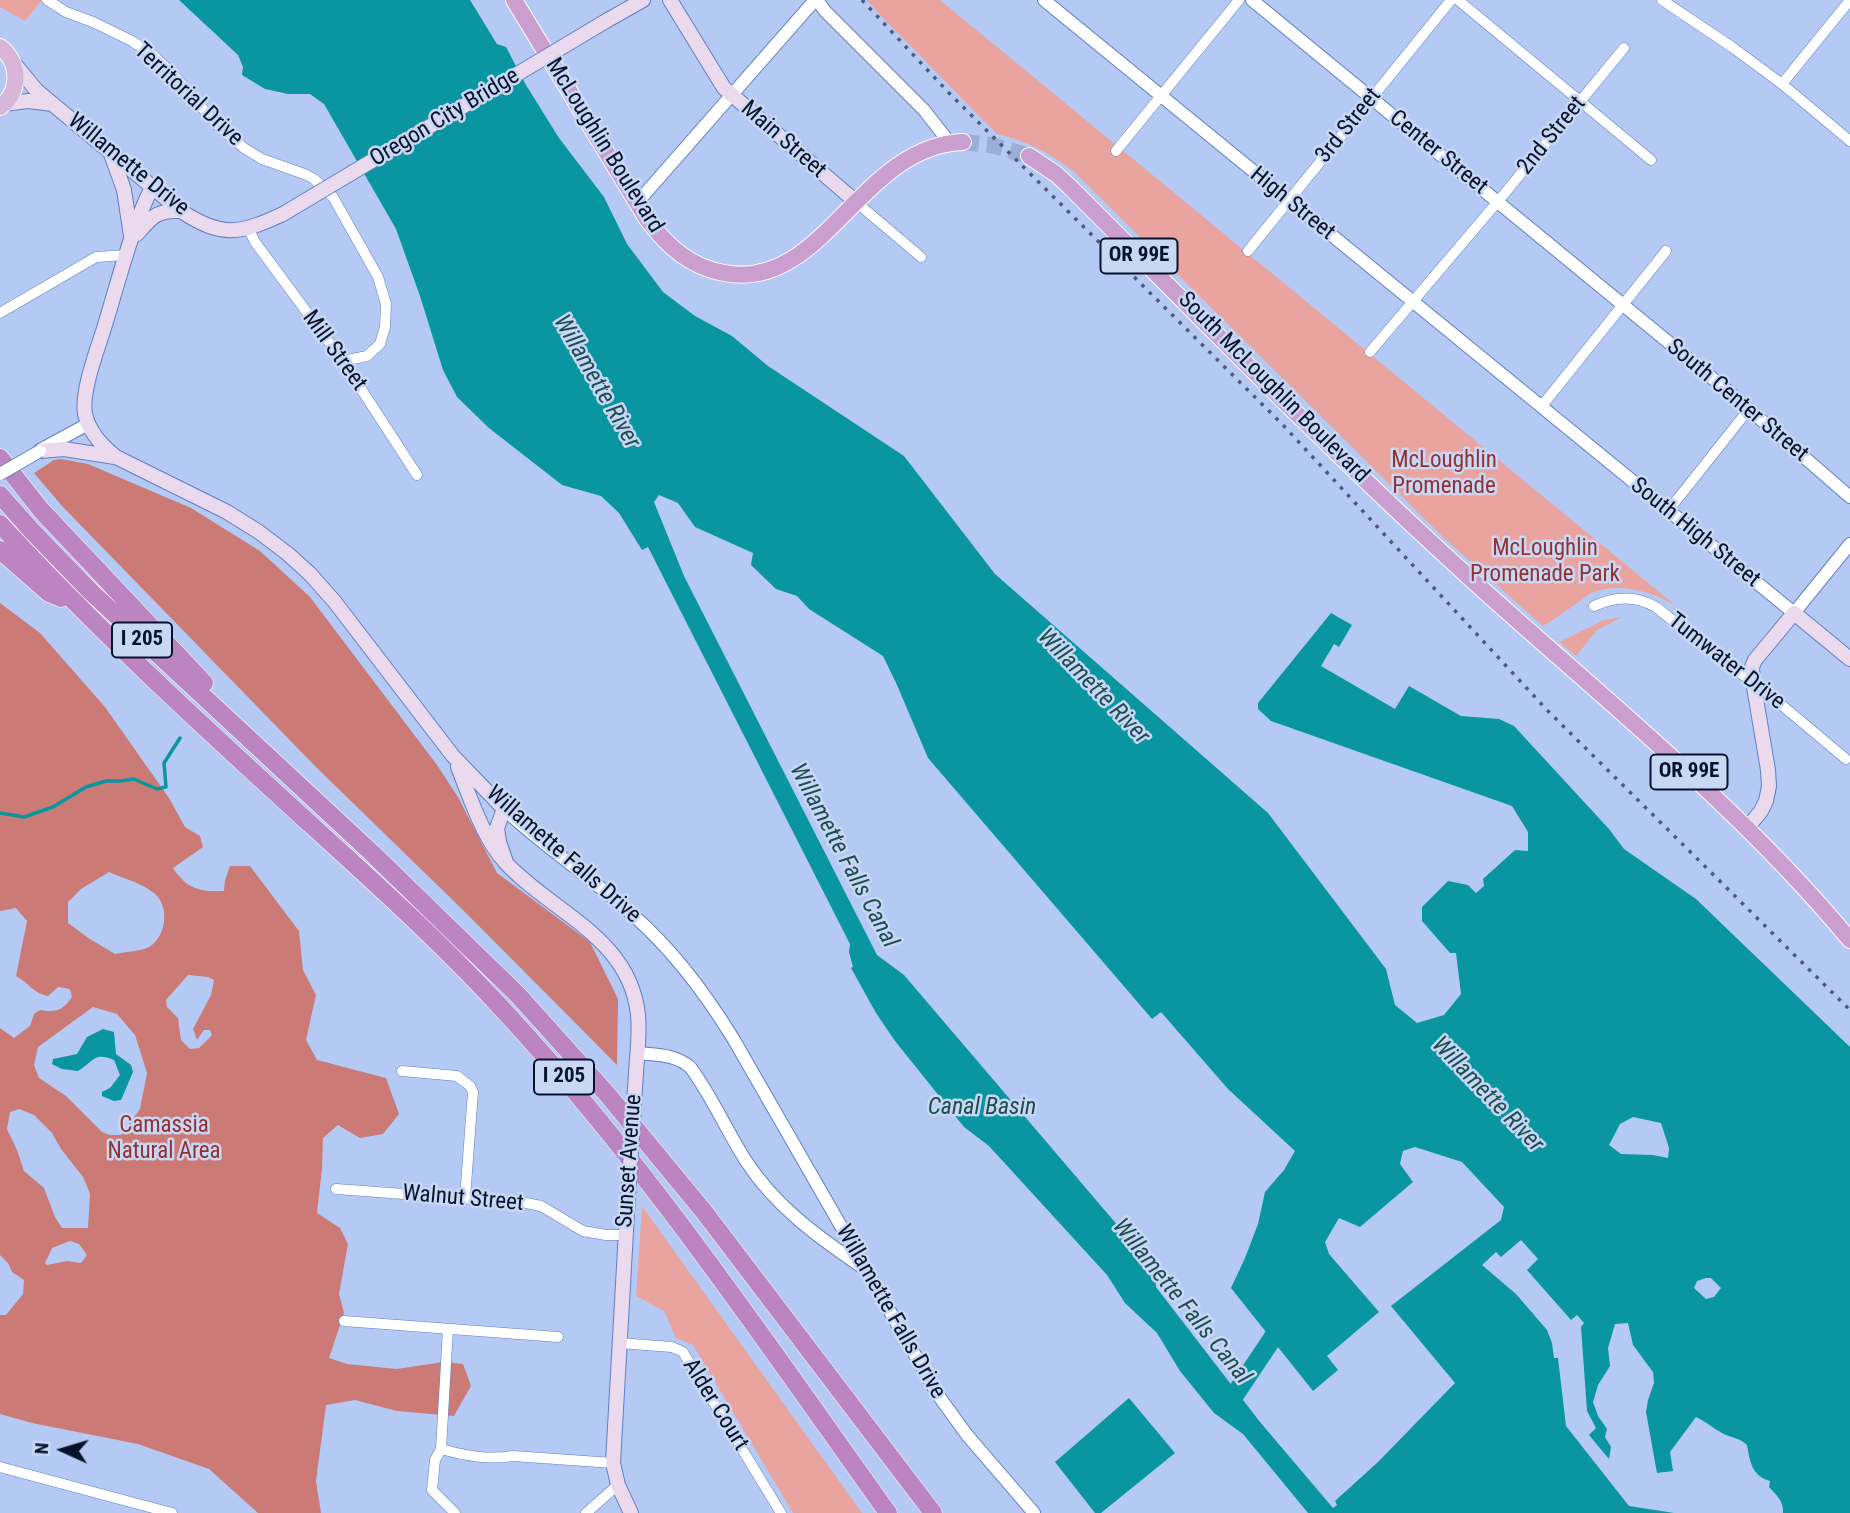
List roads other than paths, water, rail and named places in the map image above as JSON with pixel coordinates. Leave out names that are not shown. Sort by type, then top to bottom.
[{"type":"highway","name":"McLoughlin Boulevard","points":[[513,0],[636,204],[656,231],[680,255],[712,271],[736,275],[760,273],[791,261],[820,238],[887,172],[924,150],[956,142]]},
{"type":"highway","name":"South McLoughlin Boulevard","points":[[1029,156],[1070,187],[1412,525],[1748,827],[1797,878],[1850,940]]},
{"type":"highway","points":[[0,458],[41,510],[291,778]]},
{"type":"highway","name":"I 205","points":[[0,495],[91,592],[372,853],[518,995],[607,1094],[705,1213],[933,1513]]},
{"type":"highway","name":"I 205","points":[[0,524],[77,605],[174,699],[403,909],[527,1035],[602,1122],[655,1190],[888,1513]]},
{"type":"highway","points":[[0,550],[49,593],[77,605]]},
{"type":"main road","name":"Oregon City Bridge","points":[[283,214],[643,0]]},
{"type":"main road","name":"Main Street","points":[[670,0],[718,80],[732,96],[856,202]]},
{"type":"main road","points":[[0,47],[12,61],[16,72],[12,95],[2,105]]},
{"type":"main road","name":"Willamette Drive","points":[[12,61],[37,91],[181,211],[203,224],[225,230],[248,228],[283,214]]},
{"type":"main road","name":"Willamette Drive","points":[[2,105],[28,101],[54,105]]},
{"type":"main road","points":[[110,152],[124,191],[129,248]]},
{"type":"main road","points":[[88,424],[85,408],[87,387],[129,248],[144,202],[152,187]]},
{"type":"main road","points":[[129,248],[150,219],[157,214],[169,210],[181,211]]},
{"type":"main road","name":"Willamette Falls Drive","points":[[88,424],[99,442],[116,457],[227,512],[260,531],[294,559],[334,601],[453,755],[504,809]]},
{"type":"main road","points":[[40,451],[64,449],[116,457]]},
{"type":"main road","points":[[1748,827],[1764,806],[1769,794],[1768,770],[1752,667],[1794,613]]},
{"type":"main road","name":"South High Street","points":[[1794,613],[1850,659]]},
{"type":"main road","name":"Sunset Avenue","points":[[453,755],[498,853],[529,885],[617,958],[634,992],[638,1015],[637,1053],[613,1463],[618,1485],[631,1513]]},
{"type":"main road","points":[[504,809],[497,828],[506,862]]},
{"type":"street","name":"Territorial Drive","points":[[47,0],[66,12],[132,41],[154,56],[217,125],[244,148],[262,159],[307,175],[332,197],[378,277],[386,304],[385,327],[380,344],[367,356],[343,361]]},
{"type":"street","points":[[636,204],[816,0],[956,142]]},
{"type":"street","name":"High Street","points":[[1044,0],[1541,407]]},
{"type":"street","points":[[1116,152],[1239,0]]},
{"type":"street","name":"Center Street","points":[[1252,0],[1623,306]]},
{"type":"street","name":"3rd Street","points":[[1248,251],[1451,0]]},
{"type":"street","points":[[1458,0],[1651,160]]},
{"type":"street","points":[[1662,0],[1732,47],[1850,141]]},
{"type":"street","points":[[1782,85],[1850,0]]},
{"type":"street","name":"2nd Street","points":[[1370,352],[1624,48]]},
{"type":"street","name":"Main Street","points":[[856,202],[921,257]]},
{"type":"street","name":"Mill Street","points":[[248,228],[271,265],[343,361],[417,475]]},
{"type":"street","points":[[0,313],[96,257],[129,248]]},
{"type":"street","points":[[1541,407],[1666,251]]},
{"type":"street","name":"South Center Street","points":[[1623,306],[1749,409],[1850,497]]},
{"type":"street","name":"South High Street","points":[[1541,407],[1794,613]]},
{"type":"street","points":[[1668,511],[1749,409]]},
{"type":"street","points":[[0,474],[88,424]]},
{"type":"street","points":[[1794,613],[1850,544]]},
{"type":"street","name":"Tumwater Drive","points":[[1594,606],[1614,598],[1631,598],[1647,603],[1733,669],[1753,681],[1846,759]]},
{"type":"street","name":"Willamette Falls Drive","points":[[504,809],[634,915],[666,947],[707,997],[926,1375],[953,1417],[1034,1513]]},
{"type":"street","points":[[637,1053],[674,1057],[691,1068],[746,1161],[771,1195],[804,1225],[865,1269]]},
{"type":"street","points":[[402,1071],[457,1076],[470,1086],[472,1092],[465,1198]]},
{"type":"street","name":"Walnut Street","points":[[336,1189],[541,1206],[583,1231],[625,1236]]},
{"type":"street","points":[[344,1321],[558,1337]]},
{"type":"street","points":[[448,1329],[441,1449],[435,1460],[432,1490],[455,1513]]},
{"type":"street","name":"Alder Court","points":[[620,1343],[671,1346],[683,1352],[781,1513]]},
{"type":"street","points":[[441,1449],[470,1457],[513,1456],[613,1463]]},
{"type":"street","points":[[0,1467],[172,1513]]},
{"type":"street","points":[[586,1513],[618,1485]]},
{"type":"water","points":[[179,0],[470,0],[497,44],[506,47],[559,138],[604,197],[627,244],[663,292],[695,316],[732,336],[768,366],[904,456],[995,574],[1268,813],[1386,969],[1395,1005],[1417,1023],[1444,1015],[1461,994],[1456,953],[1450,953],[1422,921],[1422,907],[1448,881],[1468,885],[1476,893],[1484,886],[1483,879],[1515,850],[1528,851],[1528,832],[1512,806],[1271,721],[1258,709],[1258,703],[1331,613],[1352,625],[1339,647],[1334,644],[1321,666],[1395,709],[1409,686],[1461,716],[1499,719],[1514,726],[1609,829],[1624,849],[1696,899],[1850,1047],[1850,1513],[1783,1513],[1781,1502],[1769,1487],[1770,1481],[1759,1476],[1753,1468],[1747,1445],[1696,1417],[1670,1452],[1673,1471],[1657,1473],[1646,1412],[1654,1383],[1653,1372],[1633,1345],[1628,1323],[1615,1324],[1608,1348],[1610,1366],[1598,1385],[1593,1402],[1607,1429],[1605,1437],[1611,1447],[1609,1459],[1589,1435],[1596,1428],[1587,1411],[1581,1327],[1584,1323],[1577,1315],[1571,1320],[1527,1270],[1538,1259],[1521,1240],[1501,1257],[1496,1252],[1482,1265],[1516,1294],[1547,1330],[1554,1358],[1558,1358],[1566,1426],[1629,1506],[1674,1513],[1308,1513],[1243,1434],[1214,1413],[1180,1371],[1157,1333],[1125,1303],[1107,1275],[989,1146],[964,1127],[895,1041],[851,968],[850,944],[648,547],[642,550],[619,513],[601,496],[562,485],[489,428],[457,397],[443,370],[396,229],[324,104],[310,94],[288,94],[265,89],[242,75],[243,67],[238,55]],"holes":[[[659,495],[678,503],[695,527],[753,553],[751,565],[776,589],[797,596],[809,609],[883,656],[928,758],[1152,1019],[1161,1012],[1228,1089],[1295,1151],[1284,1170],[1265,1192],[1258,1224],[1231,1288],[1313,1391],[1338,1370],[1327,1356],[1379,1312],[1329,1254],[1325,1242],[1339,1218],[1360,1227],[1413,1182],[1400,1164],[1403,1151],[1415,1147],[1462,1162],[1504,1207],[1501,1220],[1391,1306],[1455,1383],[1378,1462],[1335,1501],[1337,1505],[1333,1508],[1260,1422],[1156,1287],[1154,1268],[904,975],[877,955],[684,576],[654,502]],[[1633,1117],[1661,1123],[1669,1148],[1668,1158],[1621,1154],[1609,1145],[1620,1124]],[[1711,1278],[1721,1288],[1714,1297],[1706,1299],[1694,1288],[1697,1281]]]},
{"type":"water","points":[[103,1029],[114,1032],[116,1054],[131,1065],[133,1072],[121,1100],[114,1101],[102,1096],[102,1092],[110,1088],[120,1075],[114,1060],[98,1057],[78,1071],[62,1069],[52,1064],[53,1059],[77,1054],[87,1037]]},
{"type":"water","points":[[1129,1398],[1175,1453],[1101,1513],[1095,1513],[1055,1462]]},
{"type":"waterway","points":[[0,813],[24,817],[53,807],[86,787],[106,781],[134,779],[157,789],[166,787],[164,763],[180,738]]},
{"type":"waterway","name":"Willamette Falls Canal","points":[[1230,1402],[1274,1336],[1279,1316]]},
{"type":"tunnel","points":[[963,142],[991,145],[1029,156]]},
{"type":"railway","points":[[862,0],[949,93],[1283,425],[1546,709],[1850,1010]]},
{"type":"water label","name":"Willamette River","points":[[596,382]]},
{"type":"water label","name":"Willamette River","points":[[1093,687]]},
{"type":"water label","name":"Willamette River","points":[[1487,1095]]},
{"type":"water label","name":"Canal Basin","points":[[982,1108]]},
{"type":"park label","name":"McLoughlin Promenade","points":[[1444,474]]},
{"type":"park label","name":"McLoughlin Promenade Park","points":[[1545,562]]},
{"type":"park label","name":"Camassia Natural Area","points":[[164,1139]]}]
